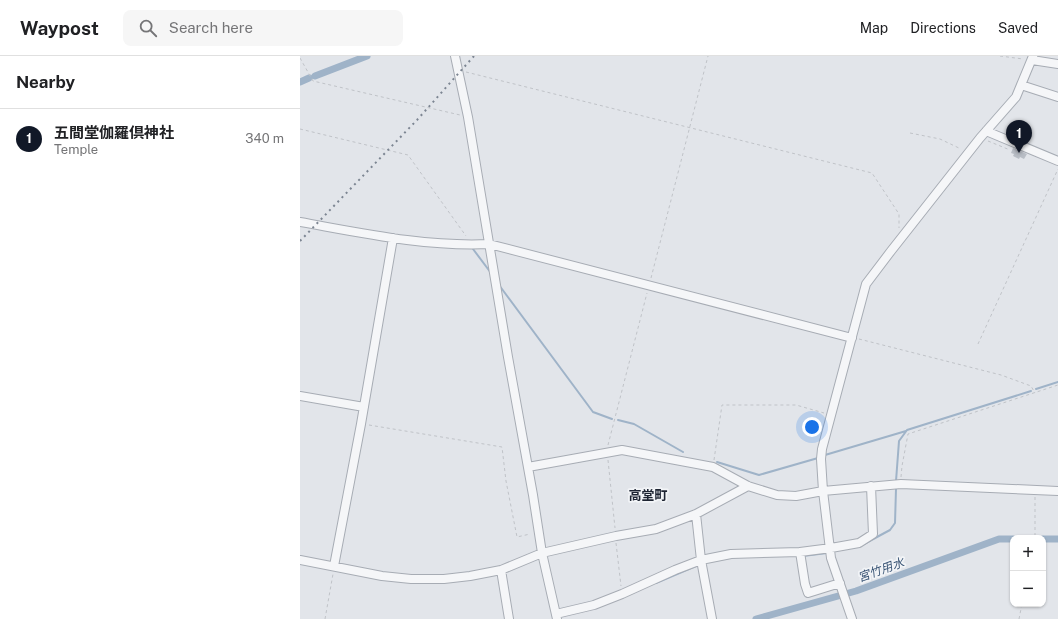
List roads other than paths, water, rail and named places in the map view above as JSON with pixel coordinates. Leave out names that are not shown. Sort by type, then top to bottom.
[{"type":"street","points":[[456,56],[468,117],[540,532],[542,553],[556,616],[594,605],[675,570],[702,565],[731,554],[800,552],[859,543],[873,534],[871,486]]},
{"type":"street","points":[[852,619],[832,558],[823,491],[821,459],[822,449],[866,284],[980,138],[1016,97],[1032,58],[1058,64]]},
{"type":"street","points":[[1021,85],[1058,97]]},
{"type":"street","points":[[986,131],[1058,161]]},
{"type":"street","points":[[300,222],[393,238],[448,244],[489,244],[852,338]]},
{"type":"street","points":[[334,566],[361,424],[393,238]]},
{"type":"street","points":[[300,396],[364,407]]},
{"type":"street","points":[[528,467],[622,450],[713,467],[748,486],[777,495],[796,496],[823,491],[901,484],[1058,491]]},
{"type":"street","points":[[300,560],[382,576],[411,579],[444,579],[501,570],[542,553],[616,536],[656,529],[696,514],[748,486]]},
{"type":"street","points":[[696,514],[702,565],[712,619]]},
{"type":"street","points":[[800,552],[805,584],[808,593],[841,586]]},
{"type":"street","points":[[501,570],[509,619]]},
{"type":"waterway","points":[[315,76],[367,56]]},
{"type":"waterway","points":[[300,82],[309,78]]},
{"type":"waterway","points":[[473,249],[491,273]]},
{"type":"waterway","points":[[499,285],[593,412],[612,419]]},
{"type":"waterway","points":[[1036,389],[1058,382]]},
{"type":"waterway","points":[[896,481],[899,441],[907,430],[1031,391]]},
{"type":"waterway","points":[[618,420],[634,424],[683,452]]},
{"type":"waterway","points":[[825,455],[906,431]]},
{"type":"waterway","points":[[717,462],[759,475],[818,458]]},
{"type":"waterway","points":[[864,544],[890,530],[895,523],[896,489]]},
{"type":"waterway","name":"宮竹用水","points":[[756,619],[856,591],[999,539],[1010,539]]},
{"type":"waterway","name":"宮竹用水","points":[[1046,539],[1058,539]]},
{"type":"waterway","points":[[803,556],[827,553]]},
{"type":"waterway","points":[[785,556],[798,556]]},
{"type":"waterway","points":[[656,583],[696,566]]},
{"type":"railway","points":[[300,241],[417,120],[474,56]]},
{"type":"place","name":"五間堂伽羅倶神社","points":[[1019,153]]},
{"type":"district","name":"高堂町","points":[[648,495]]}]
